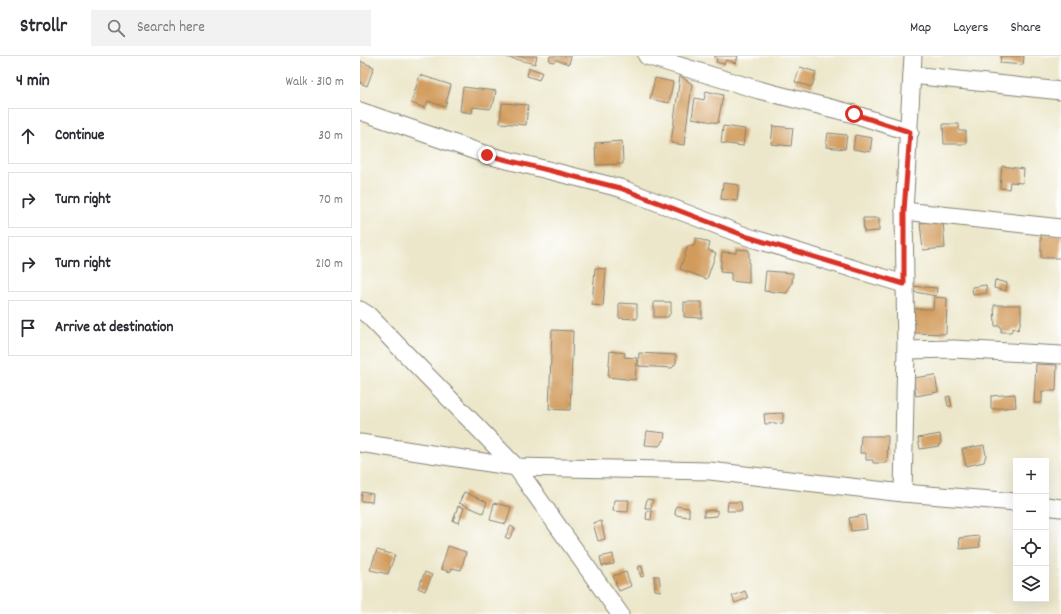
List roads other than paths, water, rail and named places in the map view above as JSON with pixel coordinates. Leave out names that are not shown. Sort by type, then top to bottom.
[{"type":"street","points":[[647,56],[759,90],[854,114],[910,132]]},
{"type":"street","points":[[903,493],[906,350],[904,211],[910,132],[913,56]]},
{"type":"street","points":[[912,75],[1061,91]]},
{"type":"street","points":[[360,111],[487,155],[620,188],[748,237],[904,284]]},
{"type":"street","points":[[904,211],[1061,228]]},
{"type":"street","points":[[360,310],[368,315],[516,467],[620,614]]},
{"type":"street","points":[[906,350],[954,349],[1061,355]]},
{"type":"street","points":[[360,443],[516,467],[710,471],[903,493],[1013,502]]},
{"type":"street","points":[[1049,506],[1061,508]]}]
